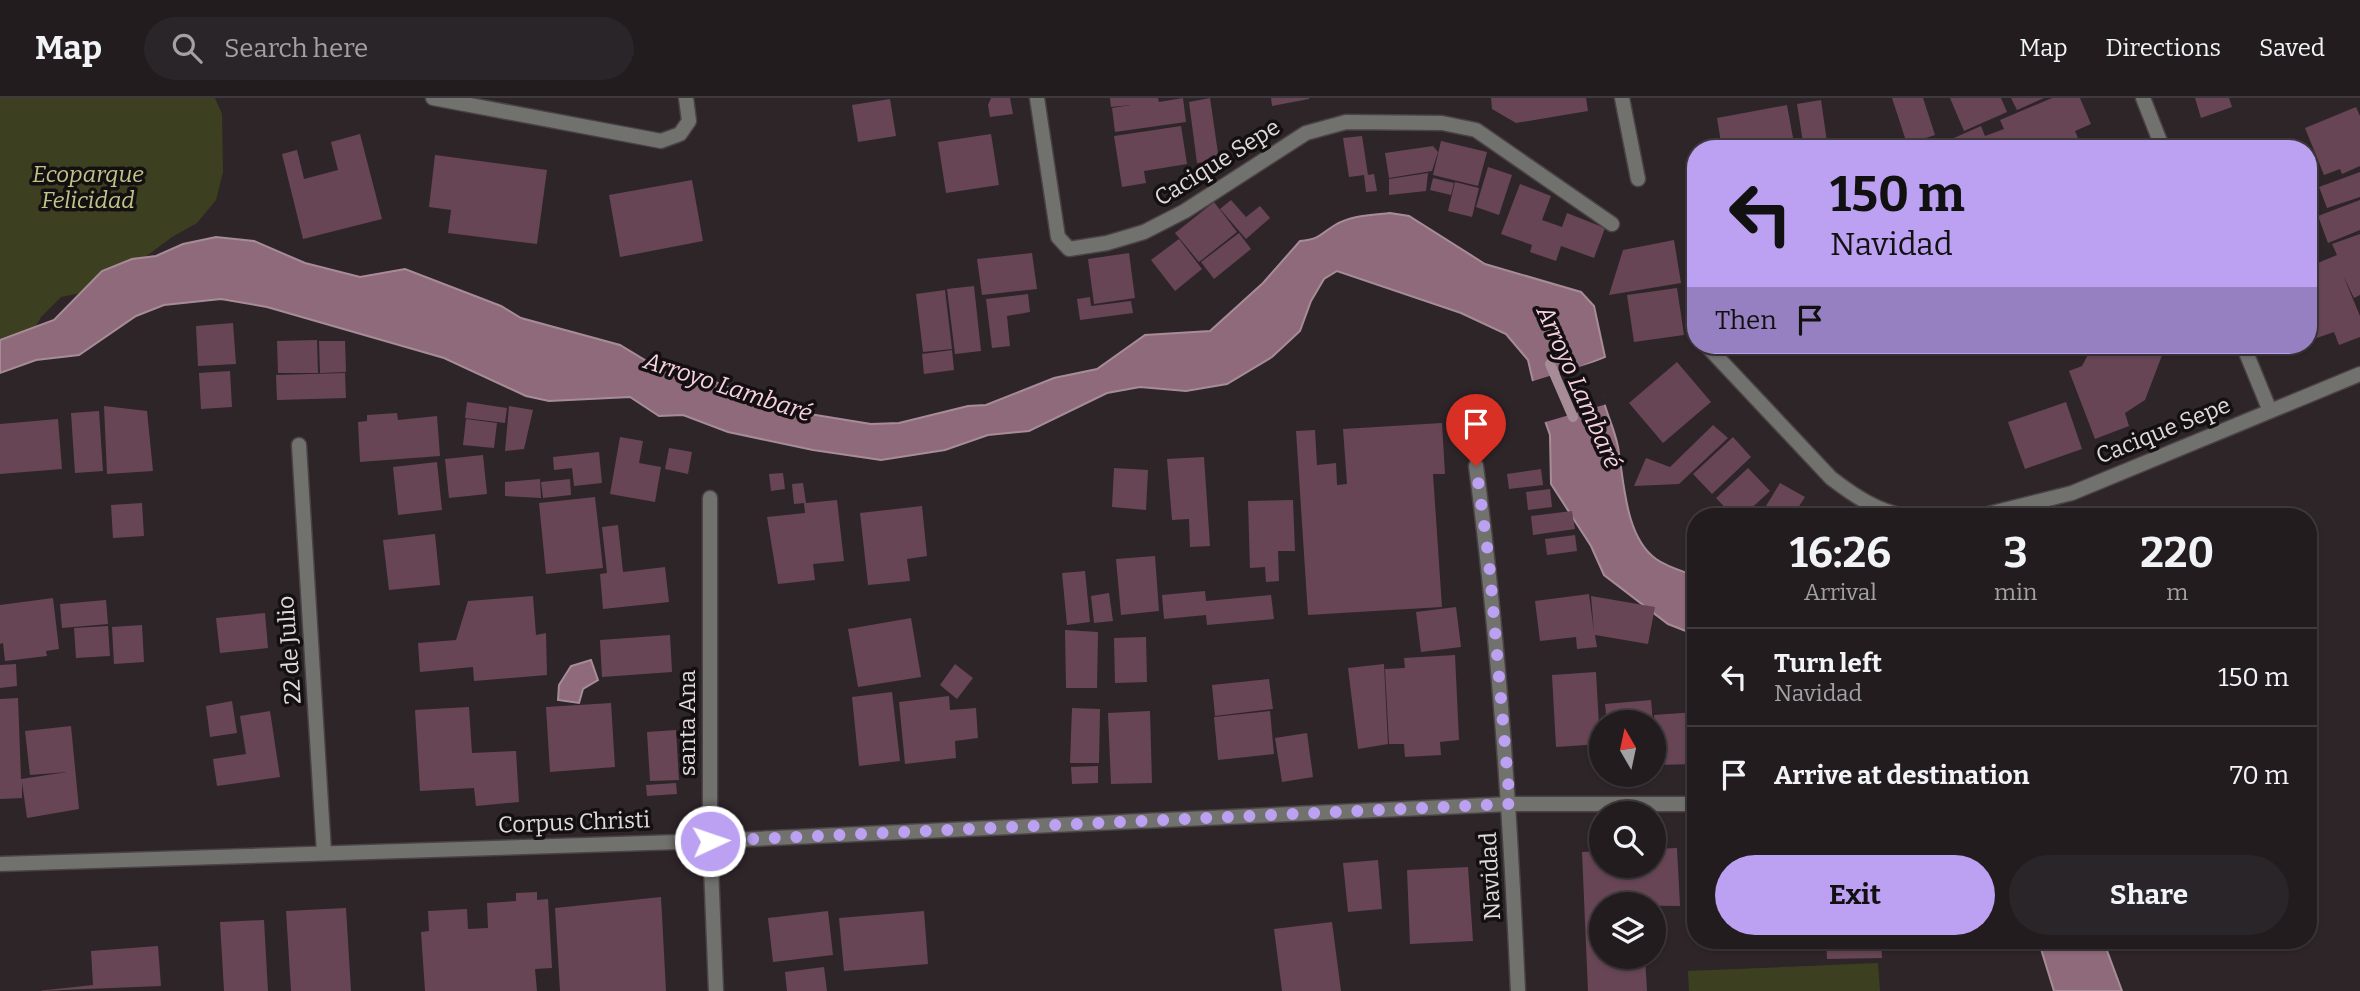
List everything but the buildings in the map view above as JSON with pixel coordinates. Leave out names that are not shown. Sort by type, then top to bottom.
[{"type":"street","points":[[433,98],[661,141],[680,134],[689,121],[686,98]]},
{"type":"street","name":"Cacique Sepe","points":[[1037,98],[1058,237],[1069,249],[1107,243],[1144,232],[1185,211],[1306,133],[1346,122],[1442,123],[1476,131],[1612,224]]},
{"type":"street","points":[[1622,98],[1637,179]]},
{"type":"street","points":[[2143,98],[2159,140]]},
{"type":"street","points":[[1714,354],[1831,478],[1853,495],[1880,508]]},
{"type":"street","points":[[2247,354],[2270,411]]},
{"type":"street","name":"Cacique Sepe","points":[[2012,508],[2072,493],[2360,374]]},
{"type":"street","name":"22 de Julio","points":[[299,445],[324,853]]},
{"type":"street","name":"Navidad","points":[[1476,466],[1489,561],[1510,804],[1518,991]]},
{"type":"street","name":"santa Ana","points":[[710,498],[710,841],[716,991]]},
{"type":"street","name":"Corpus Christi","points":[[0,864],[710,841],[1510,804],[1687,804]]},
{"type":"green space","name":"Ecoparque Felicidad","points":[[0,98],[215,98],[222,114],[223,172],[216,200],[197,223],[95,290],[61,297],[41,317],[27,341],[0,355]]},
{"type":"green space","points":[[1878,963],[1880,991],[1689,991],[1688,971]]},
{"type":"shaded area","points":[[1390,213],[1409,216],[1485,264],[1581,292],[1594,306],[1605,357],[1534,386],[1528,360],[1506,334],[1461,313],[1337,271],[1324,279],[1311,301],[1300,331],[1272,357],[1227,384],[1186,391],[1140,387],[1107,393],[1029,431],[988,435],[945,450],[881,460],[813,450],[728,432],[683,415],[659,416],[630,397],[549,401],[526,396],[444,358],[267,307],[221,299],[164,305],[136,316],[79,355],[36,360],[0,373],[0,340],[54,320],[102,271],[132,259],[156,256],[183,244],[216,237],[254,241],[305,263],[360,277],[405,269],[501,306],[521,318],[620,345],[673,377],[708,379],[785,410],[871,424],[899,423],[968,406],[986,405],[1054,378],[1097,369],[1145,335],[1210,331],[1263,283],[1300,241],[1316,238],[1348,219]]},
{"type":"shaded area","points":[[1602,395],[1617,441],[1628,508],[1638,537],[1656,559],[1687,573],[1687,631],[1668,624],[1604,575],[1591,546],[1551,484],[1550,435],[1543,415]]},
{"type":"shaded area","points":[[591,660],[598,680],[583,689],[579,703],[558,700],[559,685],[571,666]]},
{"type":"shaded area","points":[[2041,949],[2106,949],[2122,991],[2054,991]]},
{"type":"pier","points":[[1608,358],[1536,389],[1531,387],[1530,382]]},
{"type":"pier","points":[[1602,392],[1607,404],[1542,423],[1542,412]]},
{"type":"waterway","name":"Arroyo Lambaré","points":[[1550,364],[1573,417]]},
{"type":"route","points":[[710,841],[1510,804],[1489,561],[1476,466]]}]
